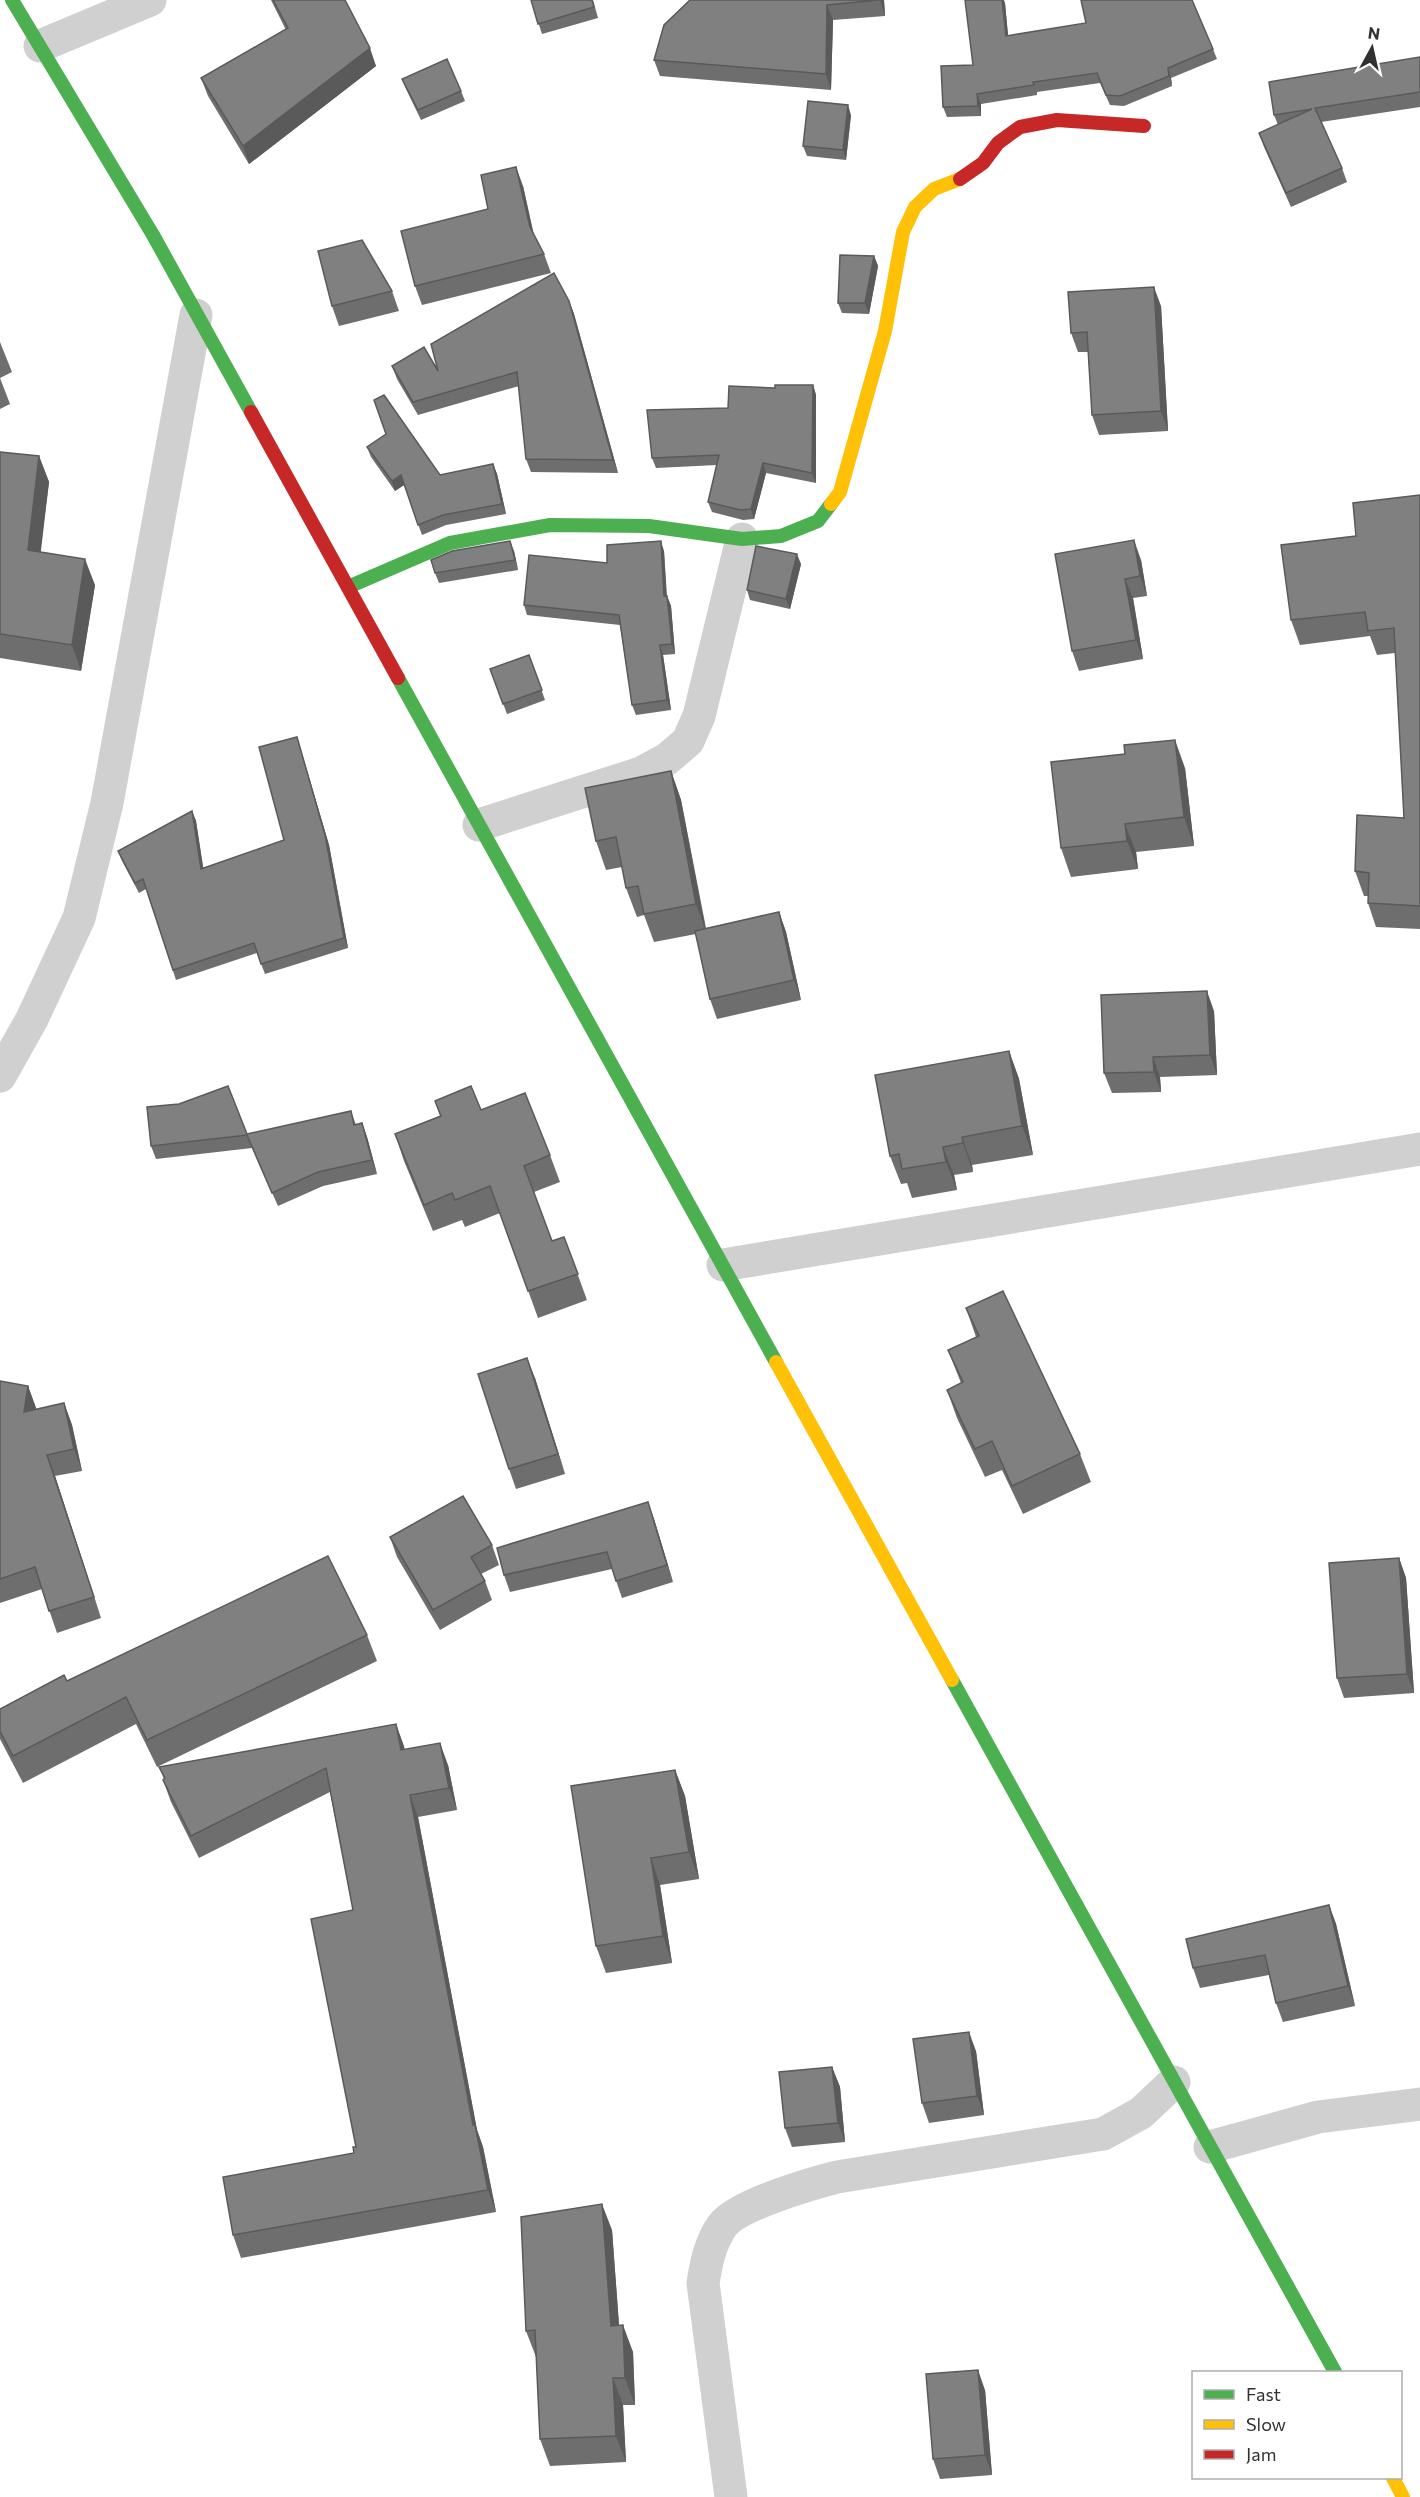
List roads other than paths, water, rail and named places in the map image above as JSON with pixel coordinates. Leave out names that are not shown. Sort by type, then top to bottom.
[{"type":"street","points":[[12,0],[153,235],[1334,2371]]},
{"type":"street","points":[[40,46],[150,0]]},
{"type":"street","points":[[348,587],[450,543],[550,525],[649,526],[742,539],[781,536],[818,521],[840,492],[885,331],[903,232],[915,207],[934,189],[960,179],[983,164],[998,143],[1020,127],[1057,120],[1144,126]]},
{"type":"street","points":[[0,1076],[32,1019],[79,918],[107,803],[196,315]]},
{"type":"street","points":[[479,825],[641,773],[667,759],[688,741],[699,716],[742,539]]},
{"type":"street","points":[[723,1265],[1420,1149]]},
{"type":"street","points":[[731,2497],[704,2283],[706,2262],[722,2225],[737,2212],[808,2185],[837,2177],[1103,2133],[1141,2113],[1174,2082]]},
{"type":"street","points":[[1210,2147],[1318,2117],[1420,2104]]},
{"type":"street","points":[[1394,2479],[1403,2497]]}]
